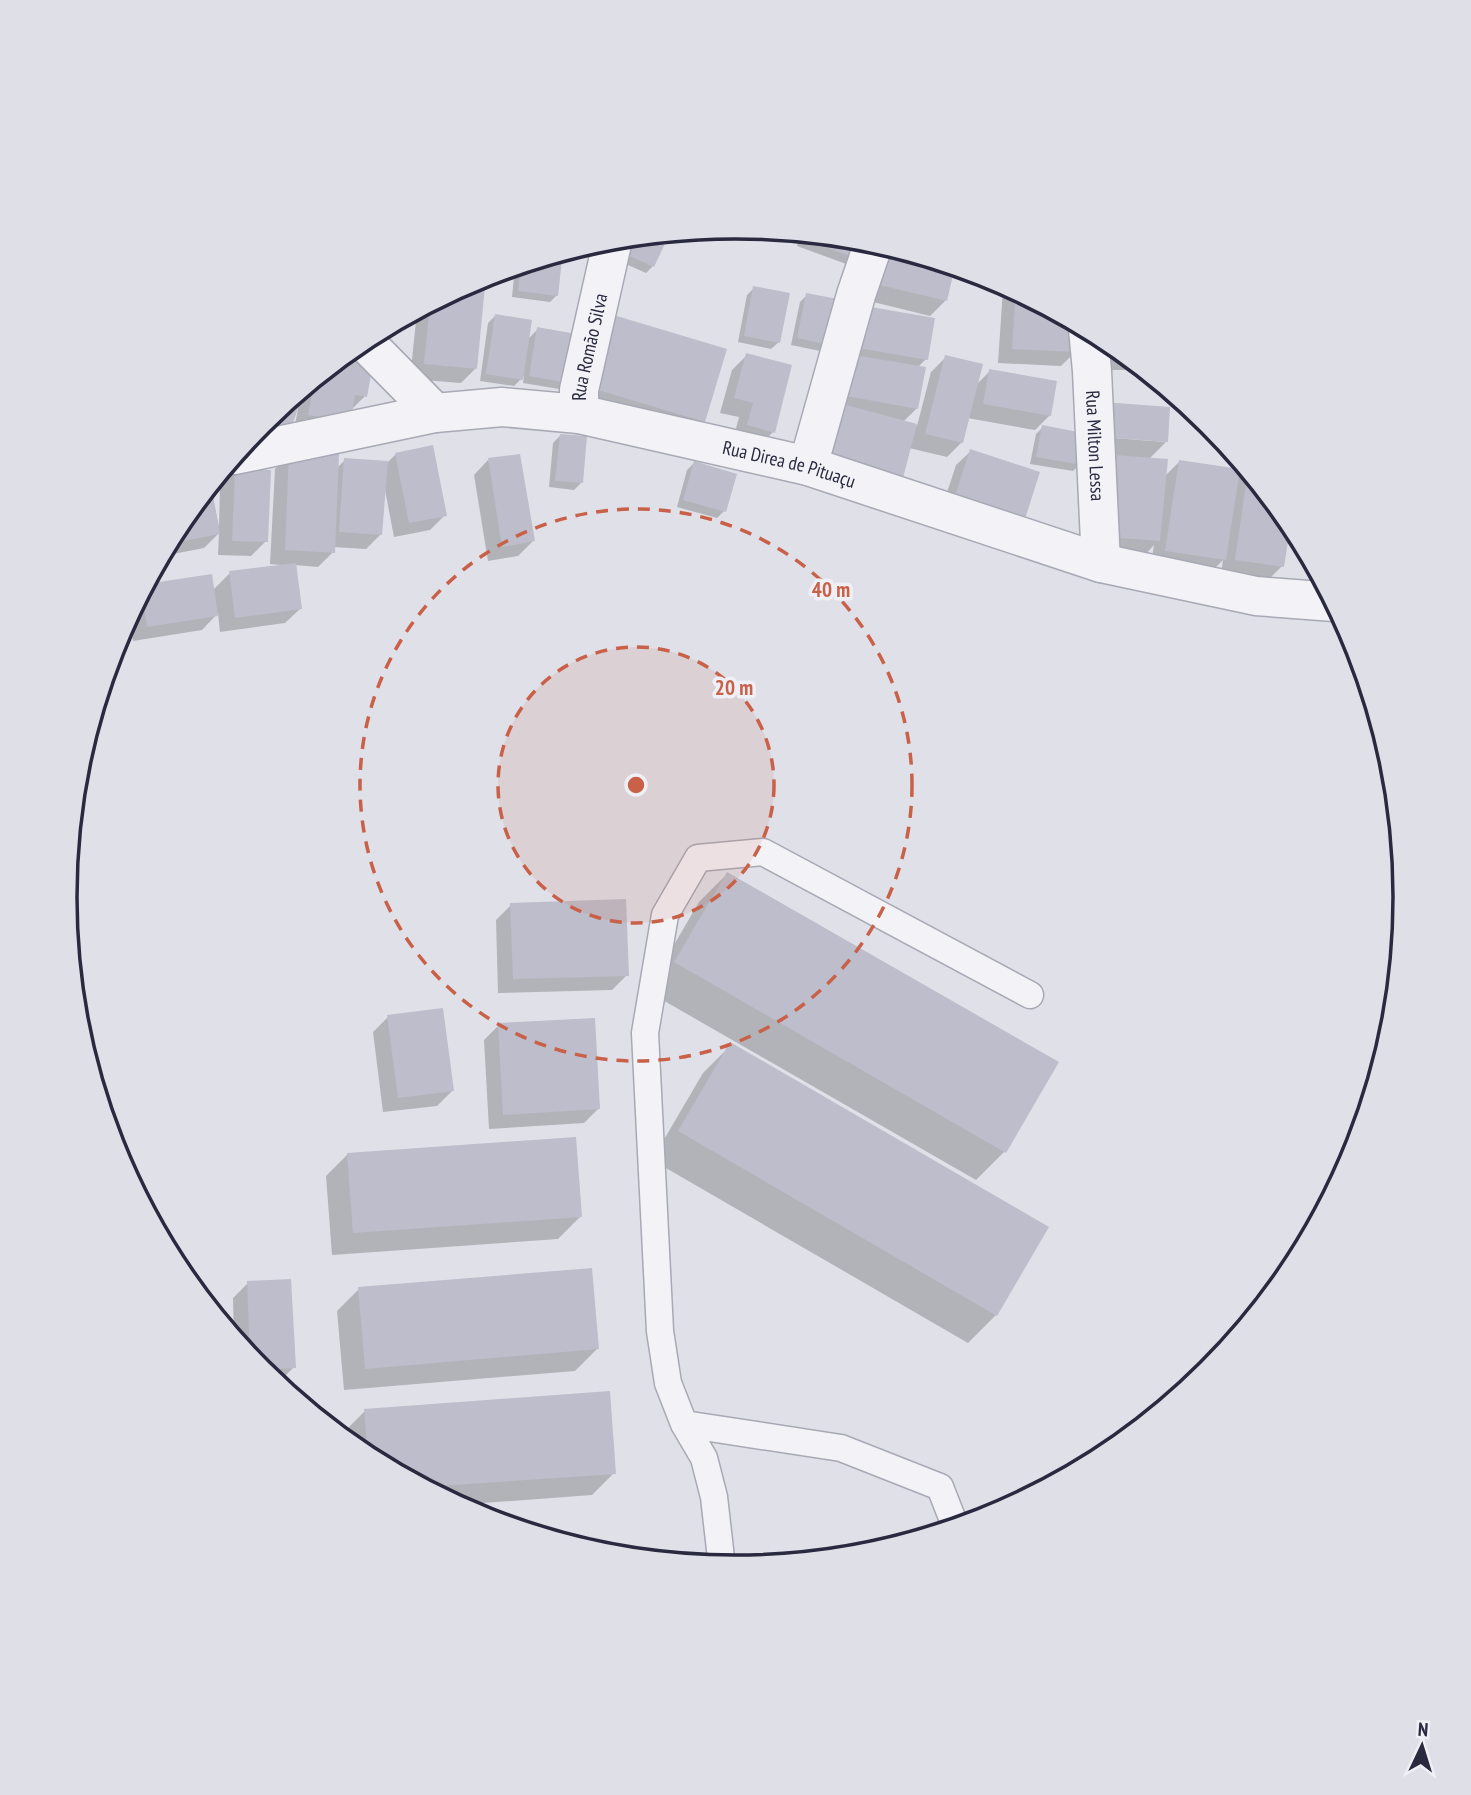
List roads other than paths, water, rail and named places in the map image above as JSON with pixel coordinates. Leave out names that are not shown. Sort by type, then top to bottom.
[{"type":"street","name":"Rua Romão Silva","points":[[579,414],[579,390],[610,251]]},
{"type":"street","points":[[808,466],[870,253]]},
{"type":"street","name":"Rua Milton Lessa","points":[[1089,343],[1101,563]]},
{"type":"street","points":[[373,348],[435,413]]},
{"type":"street","name":"Rua Direa de Pituaçu","points":[[251,452],[435,413],[502,407],[579,414],[808,466],[1101,563],[1256,596],[1323,601]]},
{"type":"lane","points":[[721,1556],[715,1497],[704,1458],[684,1424],[668,1383],[660,1331],[645,1033],[665,915],[698,858],[763,852],[1030,995]]},
{"type":"lane","points":[[684,1424],[841,1448],[940,1487],[952,1519]]}]
